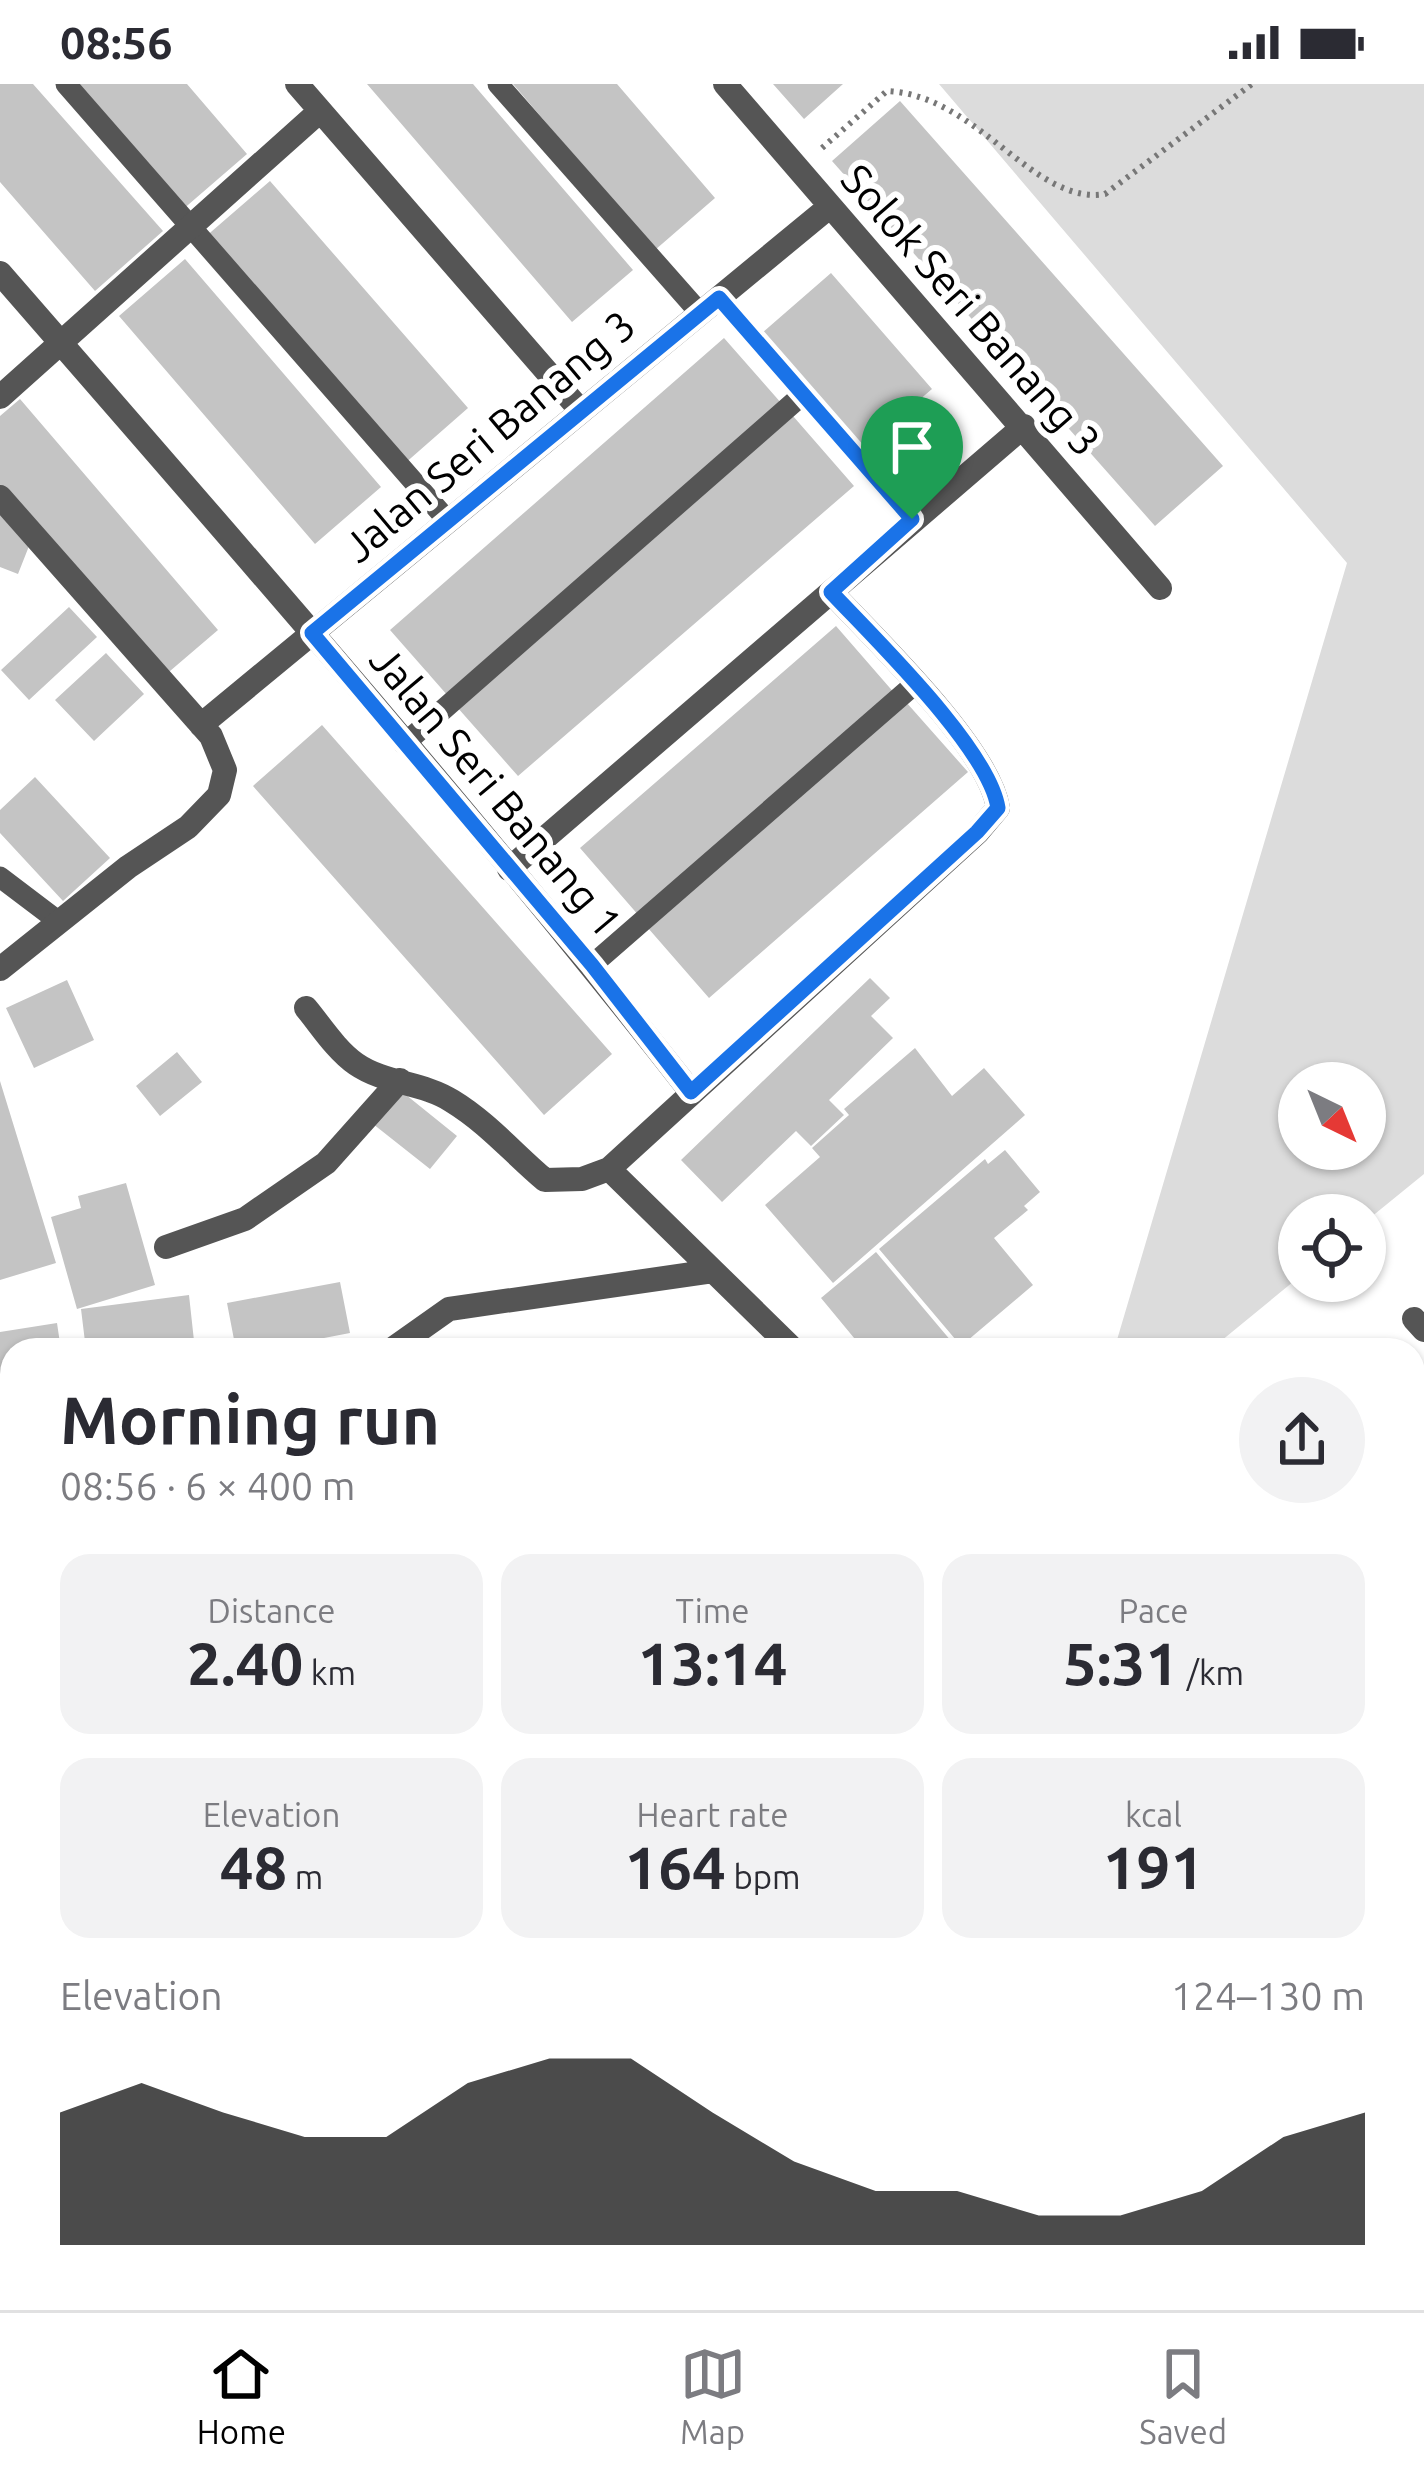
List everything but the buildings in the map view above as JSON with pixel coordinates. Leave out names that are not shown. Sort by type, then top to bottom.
[{"type":"street","points":[[297,84],[581,411]]},
{"type":"street","name":"Solok Seri Banang 3","points":[[725,84],[1160,588]]},
{"type":"street","points":[[0,397],[63,346],[320,111]]},
{"type":"street","name":"Jalan Seri Banang 3","points":[[200,725],[828,208]]},
{"type":"street","name":"Jalan Seri Banang 1","points":[[0,273],[312,633],[592,965],[691,1092]]},
{"type":"street","points":[[509,869],[1024,426]]},
{"type":"street","points":[[0,497],[211,736],[225,770],[219,795],[188,827],[0,969]]},
{"type":"street","points":[[306,1008],[356,1064],[418,1083],[452,1100],[503,1138],[545,1180],[582,1178],[609,1169],[998,808],[994,784],[916,683],[831,592]]},
{"type":"street","points":[[166,1247],[245,1219],[326,1163],[400,1081]]},
{"type":"street","points":[[609,1169],[782,1338]]},
{"type":"street","points":[[408,1338],[449,1310],[713,1271]]},
{"type":"lane","points":[[66,84],[448,521]]},
{"type":"lane","points":[[498,84],[801,395],[912,519]]},
{"type":"lane","points":[[404,744],[801,395]]},
{"type":"lane","points":[[592,965],[916,683]]},
{"type":"lane","points":[[0,877],[58,921]]},
{"type":"path","points":[[797,170],[887,91],[911,92],[957,112],[1036,174],[1081,198],[1106,194],[1252,84]]},
{"type":"shaded area","points":[[939,84],[1424,84],[1424,1174],[1386,1205],[1386,1194],[1278,1194],[1278,1294],[1225,1338],[1118,1338],[1347,563]]},
{"type":"route","points":[[719,298],[912,519],[831,592],[916,683],[994,784],[998,808],[691,1092],[592,965],[312,633],[719,298]]}]
